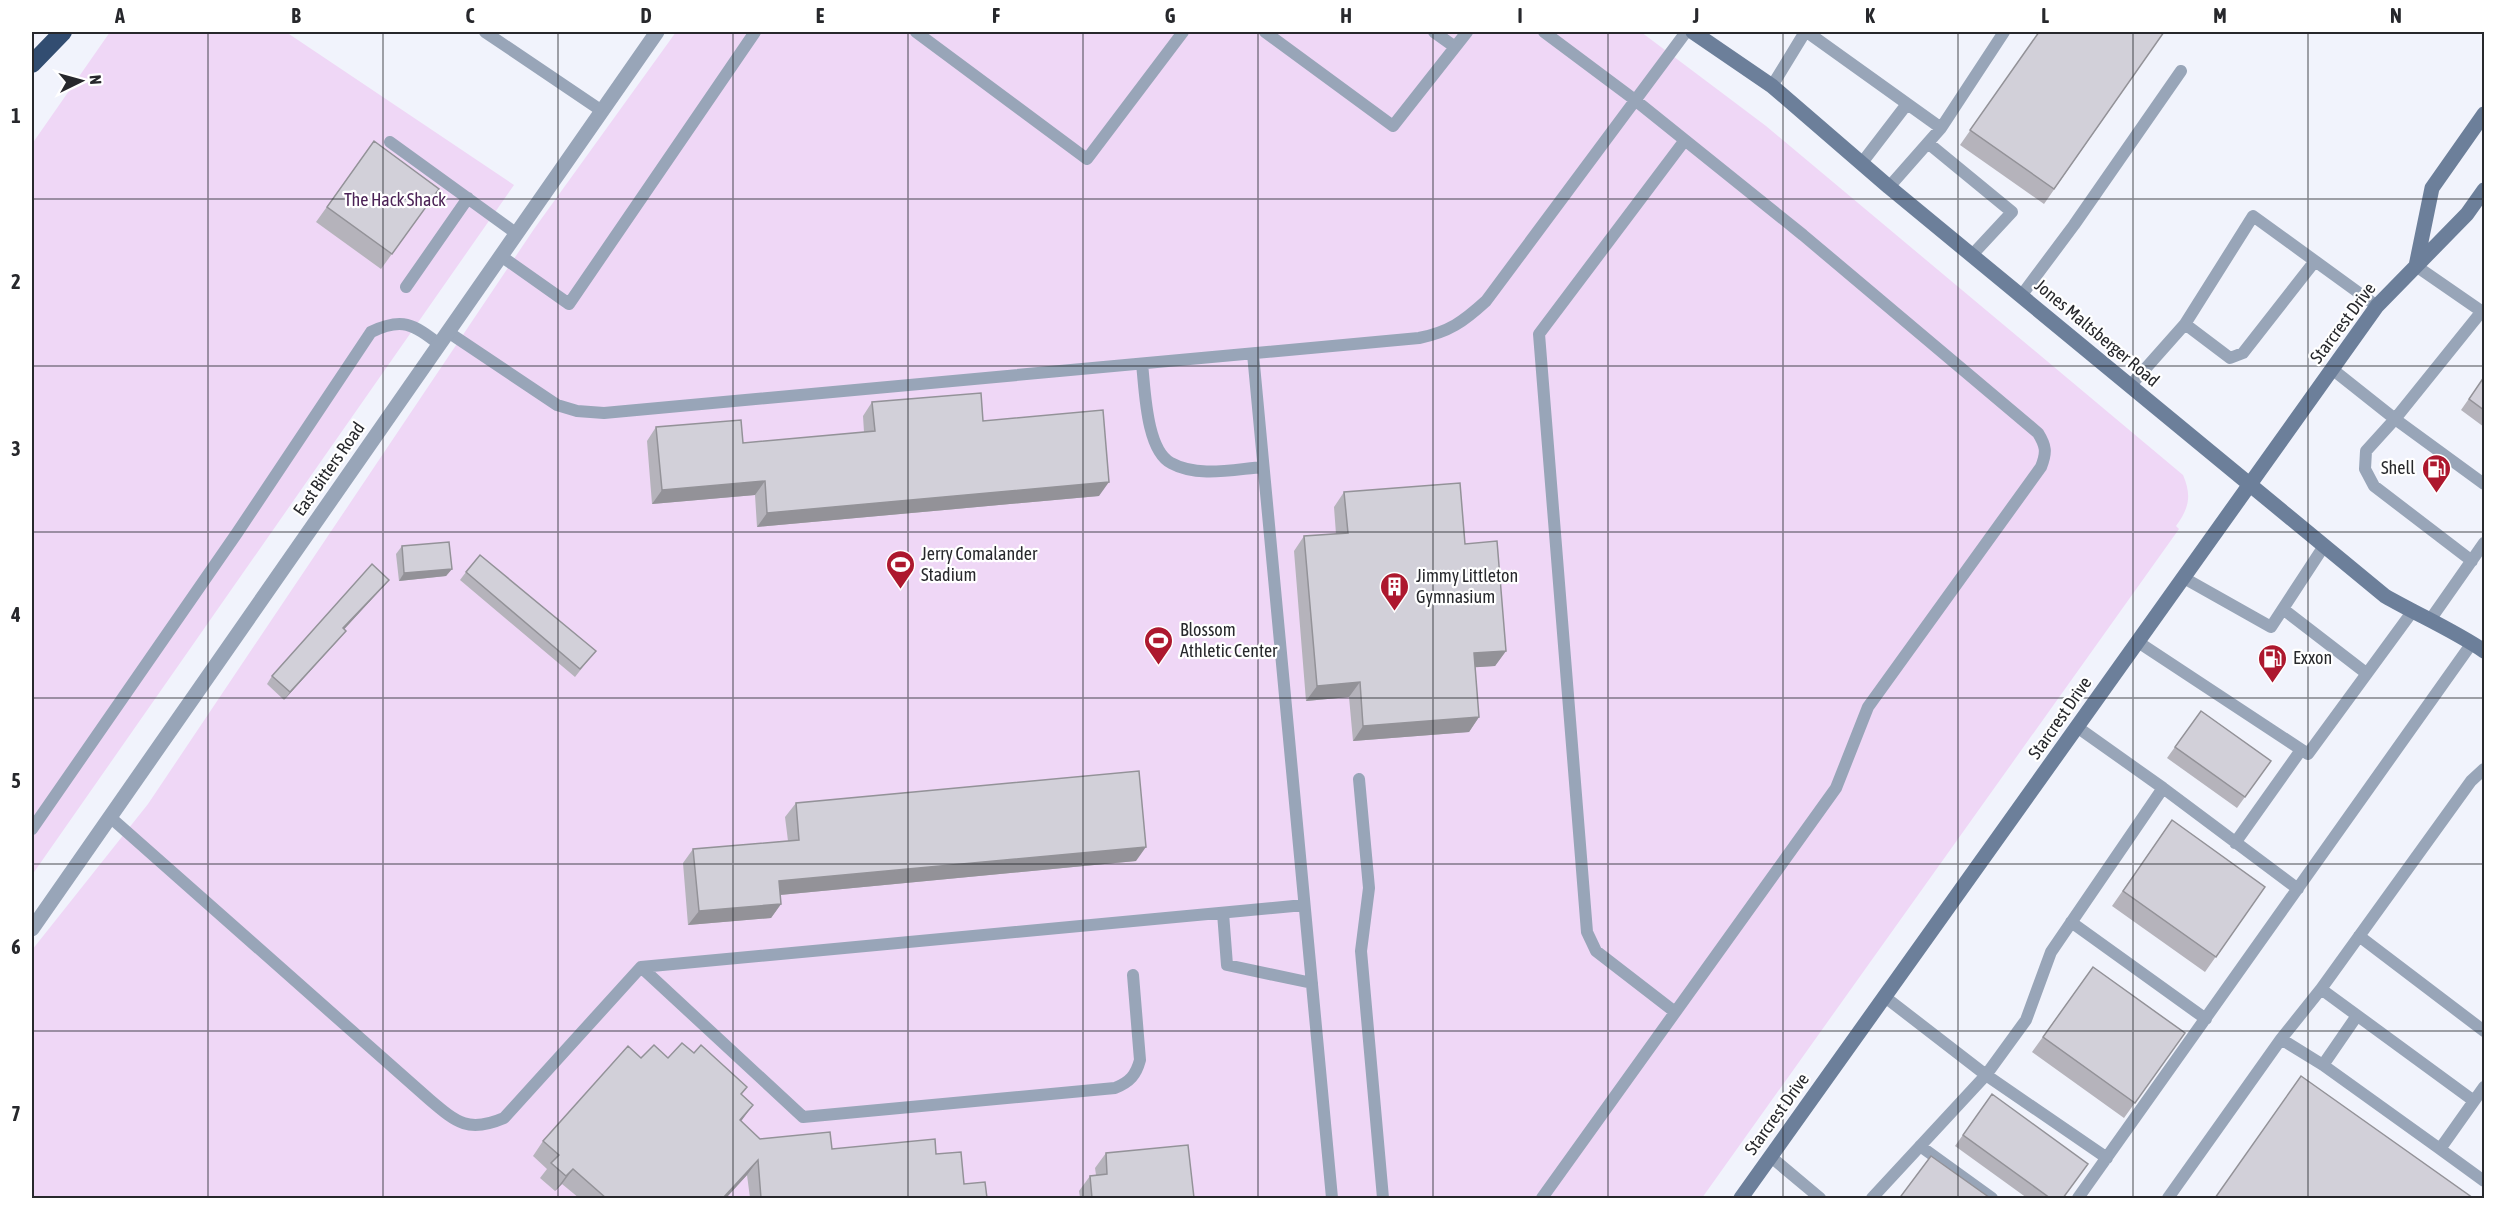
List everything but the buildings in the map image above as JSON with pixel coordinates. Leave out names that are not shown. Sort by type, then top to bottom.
[{"type":"highway","points":[[32,64],[63,32]]},
{"type":"main road","name":"Jones Maltsberger Road","points":[[1693,32],[1772,86],[1861,164],[2385,596],[2412,612],[2452,630],[2478,647]]},
{"type":"main road","points":[[2416,266],[2432,188],[2484,114]]},
{"type":"main road","name":"Starcrest Drive","points":[[1741,1198],[2377,306],[2467,214],[2484,190]]},
{"type":"street","name":"East Bitters Road","points":[[32,929],[657,32]]},
{"type":"lane","points":[[485,32],[602,111]]},
{"type":"lane","points":[[501,256],[569,304],[755,32]]},
{"type":"lane","points":[[916,32],[1087,159],[1183,32]]},
{"type":"lane","points":[[1265,32],[1393,126],[1467,32]]},
{"type":"lane","points":[[1434,32],[1455,47]]},
{"type":"lane","points":[[1542,1198],[1836,788],[1868,707],[2041,467],[2046,455],[2045,446],[2038,433],[1685,140],[1544,32]]},
{"type":"lane","points":[[32,829],[237,533],[371,332],[391,323],[415,326],[444,338],[557,405],[577,411],[604,413],[1253,354],[1419,338],[1442,333],[1466,319],[1486,302],[1686,32]]},
{"type":"lane","points":[[1772,86],[1806,32],[1941,128]]},
{"type":"lane","points":[[1889,187],[1941,128],[2004,32]]},
{"type":"lane","points":[[2021,296],[2074,225],[2181,71]]},
{"type":"lane","points":[[1861,164],[1907,104]]},
{"type":"lane","points":[[1675,1012],[1596,951],[1587,932],[1539,334],[1685,140]]},
{"type":"lane","points":[[390,142],[516,234]]},
{"type":"lane","points":[[1928,143],[2012,212],[1971,255]]},
{"type":"lane","points":[[406,287],[468,198]]},
{"type":"lane","points":[[2130,386],[2185,324],[2253,216],[2377,306]]},
{"type":"lane","points":[[2185,324],[2230,358],[2243,353],[2315,261]]},
{"type":"lane","points":[[2416,266],[2483,312],[2366,451],[2365,468],[2374,486],[2472,561]]},
{"type":"lane","points":[[1253,354],[1332,1198]]},
{"type":"lane","points":[[1142,364],[1149,420],[1162,454],[1170,463],[1205,471],[1263,467]]},
{"type":"lane","points":[[2332,369],[2395,419],[2484,484]]},
{"type":"lane","points":[[2430,620],[2484,543]]},
{"type":"lane","points":[[2184,578],[2271,627],[2325,546]]},
{"type":"lane","points":[[2283,609],[2366,673]]},
{"type":"lane","points":[[2138,642],[2308,754],[2412,612]]},
{"type":"lane","points":[[2078,1198],[2298,889],[2478,647]]},
{"type":"lane","points":[[2077,727],[2298,889]]},
{"type":"lane","points":[[2235,843],[2301,750]]},
{"type":"lane","points":[[2168,1198],[2281,1039],[2471,781],[2484,769]]},
{"type":"lane","points":[[1359,779],[1369,888],[1361,951],[1383,1198]]},
{"type":"lane","points":[[1872,1198],[1986,1075],[2026,1020],[2051,952],[2163,788]]},
{"type":"lane","points":[[110,817],[430,1100],[451,1118],[467,1126],[487,1125],[504,1118],[641,967],[1304,905]]},
{"type":"lane","points":[[1222,913],[1227,965],[1312,983]]},
{"type":"lane","points":[[2071,922],[2205,1018]]},
{"type":"lane","points":[[2359,936],[2484,1030]]},
{"type":"lane","points":[[641,967],[803,1117],[1115,1088],[1127,1084],[1137,1073],[1140,1060],[1132,975]]},
{"type":"lane","points":[[2320,989],[2474,1101]]},
{"type":"lane","points":[[1885,997],[1986,1075],[2107,1158]]},
{"type":"lane","points":[[2323,1065],[2356,1017]]},
{"type":"lane","points":[[2281,1039],[2323,1065],[2484,1181]]},
{"type":"lane","points":[[2439,1149],[2484,1087]]},
{"type":"lane","points":[[1920,1146],[1992,1198]]},
{"type":"lane","points":[[1771,1157],[1820,1198]]},
{"type":"green space","name":"The Hack Shack","points":[[110,32],[286,32],[514,185],[32,875],[32,144]]},
{"type":"green space","name":"Blossom Athletic Center","points":[[676,32],[1641,32],[1766,126],[2183,475],[2188,489],[2188,502],[2176,526],[2179,529],[1702,1198],[32,1198],[32,950],[148,804],[534,229]]},
{"type":"place","name":"Shell","points":[[2436,494]]},
{"type":"place","name":"Jerry Comalander Stadium","points":[[900,590]]},
{"type":"place","name":"Jimmy Littleton Gymnasium","points":[[1395,612]]},
{"type":"place","name":"Blossom Athletic Center","points":[[1159,666]]},
{"type":"place","name":"Exxon","points":[[2272,684]]}]
